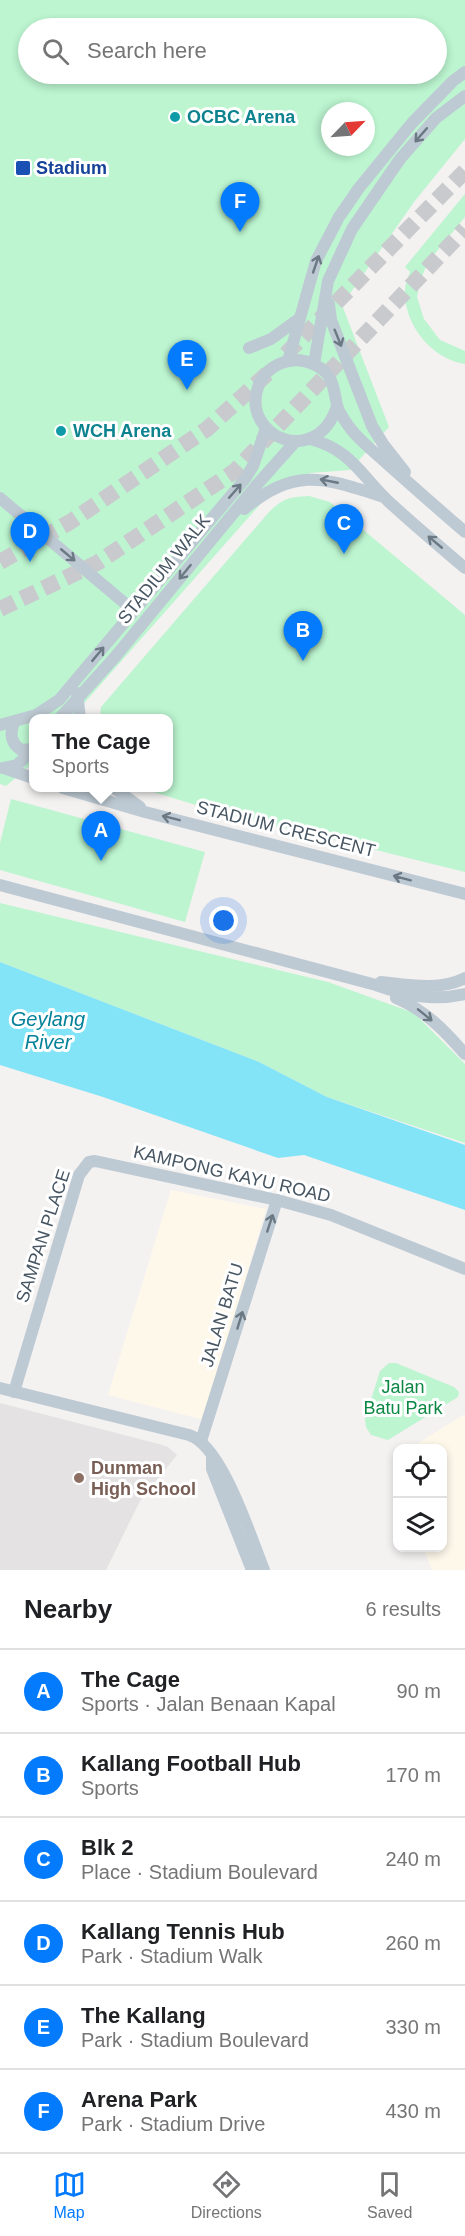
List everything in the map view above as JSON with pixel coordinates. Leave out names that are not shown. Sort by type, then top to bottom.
[{"type":"street","points":[[288,361],[316,261],[339,217],[359,188],[412,123],[439,94],[465,72]]},
{"type":"street","points":[[314,364],[328,281],[352,229],[394,167],[436,118],[465,96]]},
{"type":"street","points":[[328,281],[331,321],[372,426],[383,444],[430,503]]},
{"type":"street","points":[[249,348],[271,339],[300,318]]},
{"type":"street","points":[[465,532],[430,503],[352,430],[337,406],[334,386],[322,369],[301,360],[288,361],[273,367],[266,373],[257,390],[256,410],[266,428],[279,438],[295,442],[310,440],[338,449],[351,459],[385,498],[465,568]]},
{"type":"street","points":[[310,440],[323,432],[332,420],[337,406]]},
{"type":"street","name":"STADIUM WALK","points":[[38,714],[59,700],[245,479],[253,466],[266,428]]},
{"type":"street","name":"STADIUM WALK","points":[[63,714],[115,657],[222,526],[295,442]]},
{"type":"street","points":[[222,526],[264,492],[302,479],[345,485],[385,498]]},
{"type":"street","name":"STADIUM WALK","points":[[0,498],[134,611]]},
{"type":"street","points":[[78,678],[79,714]]},
{"type":"street","name":"STADIUM WALK","points":[[0,725],[29,717]]},
{"type":"street","points":[[14,722],[11,732],[15,746],[21,750],[29,749]]},
{"type":"street","points":[[2,767],[17,765],[29,753]]},
{"type":"street","points":[[2,767],[29,777]]},
{"type":"street","name":"STADIUM CRESCENT","points":[[77,792],[465,894]]},
{"type":"street","points":[[119,792],[146,812]]},
{"type":"street","points":[[0,885],[404,995],[442,997],[465,994]]},
{"type":"street","points":[[359,981],[429,986],[451,983],[465,978]]},
{"type":"street","points":[[359,981],[414,1005],[439,1026],[465,1054]]},
{"type":"street","name":"KAMPONG KAYU ROAD","points":[[89,1162],[101,1161],[277,1200],[331,1215],[465,1269]]},
{"type":"street","name":"SAMPAN PLACE","points":[[14,1392],[79,1174],[89,1162]]},
{"type":"street","name":"JALAN BATU","points":[[201,1441],[277,1200]]},
{"type":"street","points":[[0,1388],[193,1437],[201,1441],[220,1464],[264,1570]]},
{"type":"street","points":[[212,1456],[212,1469],[252,1570]]},
{"type":"shaded area","points":[[171,1190],[266,1209],[204,1420],[108,1395]]},
{"type":"shaded area","name":"Dunman High School","points":[[0,1403],[159,1444],[168,1447],[177,1455],[140,1501],[106,1570],[0,1570]]},
{"type":"shaded area","points":[[465,1414],[465,1570],[432,1570],[425,1552],[447,1552],[447,1444],[416,1444]]},
{"type":"green space","points":[[0,0],[465,0],[465,139],[414,202],[342,305],[389,427],[350,470],[310,473],[272,491],[75,714],[29,714],[29,766],[6,786],[0,784]]},
{"type":"green space","points":[[465,194],[465,217],[428,262],[420,281],[417,297],[424,319],[440,340],[465,351],[465,364],[441,355],[422,338],[415,327],[406,303],[405,288],[410,272],[405,267]]},
{"type":"green space","points":[[309,496],[330,502],[465,615],[465,872],[209,809],[153,792],[173,792],[173,714],[100,714],[101,707],[269,512],[287,499]]},
{"type":"green space","points":[[11,799],[205,852],[185,922],[0,870],[0,843]]},
{"type":"green space","points":[[0,903],[328,982],[414,1013],[465,1064],[465,1143],[327,1097],[259,1062],[0,962]]},
{"type":"green space","name":"Jalan Batu Park","points":[[389,1363],[396,1363],[454,1387],[459,1392],[458,1397],[388,1440],[371,1435],[366,1427],[365,1419],[380,1371]]},
{"type":"water","name":"Geylang River","points":[[0,962],[259,1062],[327,1097],[465,1145],[465,1210],[304,1155],[278,1158],[103,1097],[0,1065]]},
{"type":"tunnel","points":[[286,354],[465,171]]},
{"type":"tunnel","points":[[0,609],[97,563],[235,471],[465,229]]},
{"type":"tunnel","points":[[0,562],[70,522],[207,429],[268,373]]},
{"type":"place","name":"OCBC Arena","points":[[175,117]]},
{"type":"place","name":"Stadium","points":[[23,168]]},
{"type":"place","name":"Arena Park","points":[[240,232]]},
{"type":"place","name":"The Kallang","points":[[187,390]]},
{"type":"place","name":"WCH Arena","points":[[61,431]]},
{"type":"place","name":"Blk 2","points":[[344,554]]},
{"type":"place","name":"Kallang Tennis Hub","points":[[30,562]]},
{"type":"place","name":"Kallang Football Hub","points":[[303,661]]},
{"type":"place","name":"The Cage","points":[[101,861]]},
{"type":"place","name":"Dunman High School","points":[[79,1478]]}]
